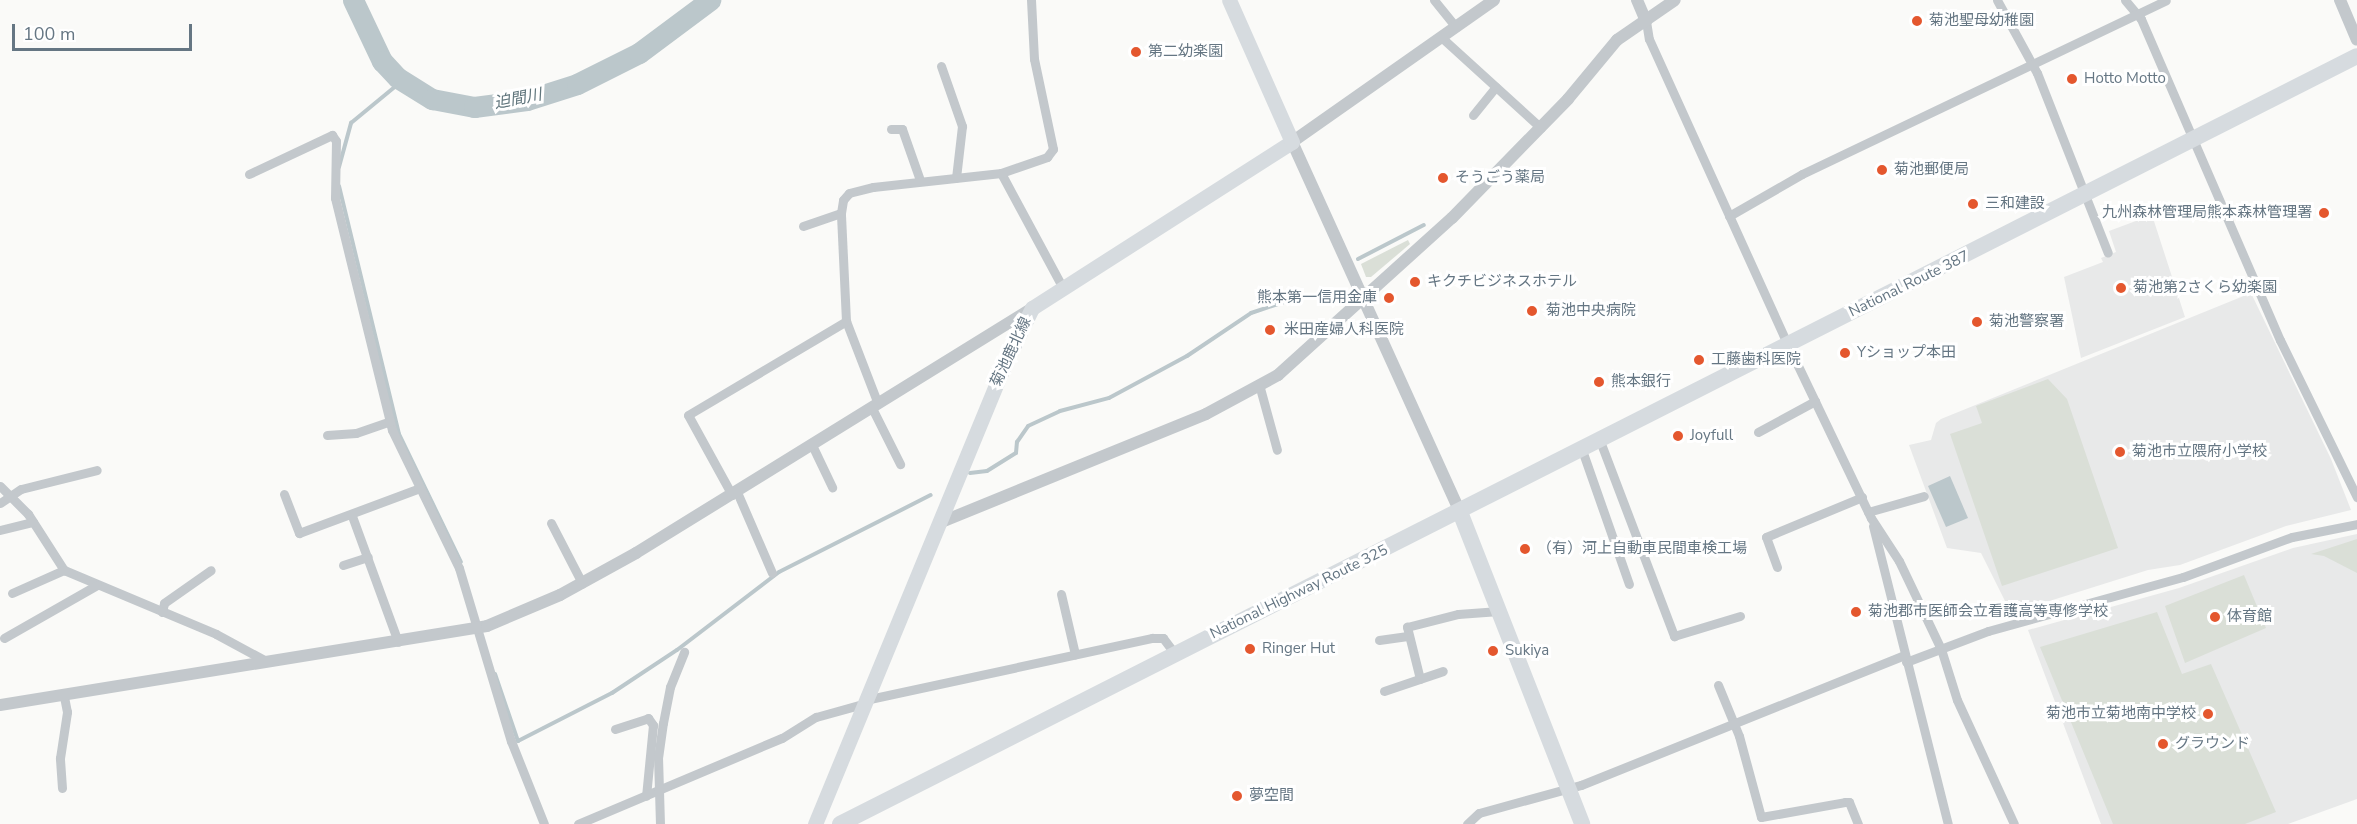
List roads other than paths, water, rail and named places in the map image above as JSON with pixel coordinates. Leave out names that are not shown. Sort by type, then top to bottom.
[{"type":"highway","name":"National Route 387","points":[[1460,512],[2357,56]]},
{"type":"highway","points":[[1460,512],[1582,824]]},
{"type":"highway","name":"National Highway Route 325","points":[[840,824],[1460,512]]},
{"type":"main road","points":[[1229,0],[1292,142]]},
{"type":"main road","name":"菊池鹿北線","points":[[815,824],[939,523],[1032,308],[1292,142]]},
{"type":"street","points":[[900,464],[875,406],[846,321],[841,213],[849,193],[920,180],[1001,173],[1037,163],[1053,148],[1034,59],[1031,0]]},
{"type":"street","points":[[1434,0],[1456,27]]},
{"type":"street","points":[[1460,512],[1292,142],[1494,0]]},
{"type":"street","points":[[1637,0],[1646,21],[1650,39],[1788,345],[1870,515],[1899,561],[1941,649],[1957,700],[2013,824]]},
{"type":"street","points":[[939,523],[1206,414],[1260,388],[1363,300],[1541,128],[1617,40],[1675,0]]},
{"type":"street","points":[[1997,0],[2031,62],[2087,192],[2108,253]]},
{"type":"street","points":[[2125,0],[2138,12],[2280,340],[2357,498]]},
{"type":"street","points":[[1729,216],[1802,174],[2031,62],[2166,0]]},
{"type":"street","points":[[2340,0],[2357,40]]},
{"type":"street","points":[[1441,37],[1541,128]]},
{"type":"street","points":[[941,66],[962,126],[956,178]]},
{"type":"street","points":[[1473,115],[1496,87]]},
{"type":"street","points":[[891,129],[902,129],[920,180]]},
{"type":"street","points":[[249,174],[332,135],[336,141],[333,178],[337,207],[390,421],[459,568],[511,741],[544,824]]},
{"type":"street","points":[[1001,173],[1064,288]]},
{"type":"street","points":[[803,226],[841,213]]},
{"type":"street","points":[[0,705],[476,629],[582,583],[735,493],[1032,308]]},
{"type":"street","points":[[772,573],[735,493],[688,415],[846,321]]},
{"type":"street","points":[[1260,388],[1277,450]]},
{"type":"street","points":[[1758,432],[1815,401]]},
{"type":"street","points":[[327,435],[356,433],[390,421]]},
{"type":"street","points":[[1600,441],[1674,636],[1740,616]]},
{"type":"street","points":[[812,445],[832,487]]},
{"type":"street","points":[[1582,450],[1629,584]]},
{"type":"street","points":[[0,503],[12,495],[97,470]]},
{"type":"street","points":[[0,486],[12,495],[33,522],[64,570],[216,634],[270,663]]},
{"type":"street","points":[[284,494],[299,533],[352,516],[420,488]]},
{"type":"street","points":[[1870,515],[1924,496]]},
{"type":"street","points":[[1777,567],[1766,537],[1862,497]]},
{"type":"street","points":[[1870,515],[1948,824]]},
{"type":"street","points":[[352,516],[398,642]]},
{"type":"street","points":[[0,530],[33,522]]},
{"type":"street","points":[[551,523],[582,583]]},
{"type":"street","points":[[1467,824],[1479,813],[1569,789],[1905,659],[1941,649],[1988,630],[2183,577],[2292,537],[2357,524]]},
{"type":"street","points":[[343,566],[368,557]]},
{"type":"street","points":[[12,593],[64,570]]},
{"type":"street","points":[[162,612],[164,603],[211,570]]},
{"type":"street","points":[[4,638],[97,585]]},
{"type":"street","points":[[1061,594],[1075,654]]},
{"type":"street","points":[[1420,679],[1406,636],[1410,625],[1467,612],[1499,611]]},
{"type":"street","points":[[1379,640],[1406,636]]},
{"type":"street","points":[[578,824],[782,738],[816,717],[864,702],[1152,638],[1170,643],[1175,654]]},
{"type":"street","points":[[660,824],[658,792],[663,723],[670,687],[684,652]]},
{"type":"street","points":[[1384,691],[1443,671]]},
{"type":"street","points":[[1718,685],[1734,726],[1761,817],[1783,820],[1849,802],[1858,824]]},
{"type":"street","points":[[62,788],[60,758],[67,712],[64,696]]},
{"type":"street","points":[[615,729],[648,718],[652,725],[646,796]]},
{"type":"waterway","name":"迫間川","points":[[353,0],[382,61],[398,78],[432,99],[474,107],[527,100],[577,84],[639,53],[710,0]]},
{"type":"waterway","points":[[339,167],[351,123],[402,81]]},
{"type":"waterway","points":[[339,186],[399,434],[461,562]]},
{"type":"waterway","points":[[1358,259],[1424,225]]},
{"type":"waterway","points":[[970,473],[987,471],[1016,453],[1017,442],[1028,426],[1060,411],[1109,398],[1187,356],[1251,313],[1290,300]]},
{"type":"waterway","points":[[495,674],[518,741],[612,693],[677,650],[779,572],[931,495]]},
{"type":"place","name":"菊池聖母幼稚園","points":[[1917,21]]},
{"type":"place","name":"第二幼楽園","points":[[1136,52]]},
{"type":"place","name":"Hotto Motto","points":[[2072,79]]},
{"type":"place","name":"菊池郵便局","points":[[1882,170]]},
{"type":"place","name":"そうごう薬局","points":[[1443,178]]},
{"type":"place","name":"三和建設","points":[[1973,204]]},
{"type":"place","name":"九州森林管理局熊本森林管理署","points":[[2324,213]]},
{"type":"place","name":"キクチビジネスホテル","points":[[1415,282]]},
{"type":"place","name":"菊池第2さくら幼楽園","points":[[2121,288]]},
{"type":"place","name":"熊本第一信用金庫","points":[[1389,298]]},
{"type":"place","name":"菊池中央病院","points":[[1532,311]]},
{"type":"place","name":"菊池警察署","points":[[1977,322]]},
{"type":"place","name":"米田産婦人科医院","points":[[1270,330]]},
{"type":"place","name":"Yショップ本田","points":[[1845,353]]},
{"type":"place","name":"工藤歯科医院","points":[[1699,360]]},
{"type":"place","name":"熊本銀行","points":[[1599,382]]},
{"type":"place","name":"Joyfull","points":[[1678,436]]},
{"type":"place","name":"菊池市立隈府小学校","points":[[2120,452]]},
{"type":"place","name":"（有）河上自動車民間車検工場","points":[[1525,549]]},
{"type":"place","name":"菊池郡市医師会立看護高等専修学校","points":[[1856,612]]},
{"type":"place","name":"体育館","points":[[2215,617]]},
{"type":"place","name":"Ringer Hut","points":[[1250,649]]},
{"type":"place","name":"Sukiya","points":[[1493,651]]},
{"type":"place","name":"菊池市立菊地南中学校","points":[[2208,714]]},
{"type":"place","name":"グラウンド","points":[[2163,744]]},
{"type":"place","name":"夢空間","points":[[1237,796]]}]
